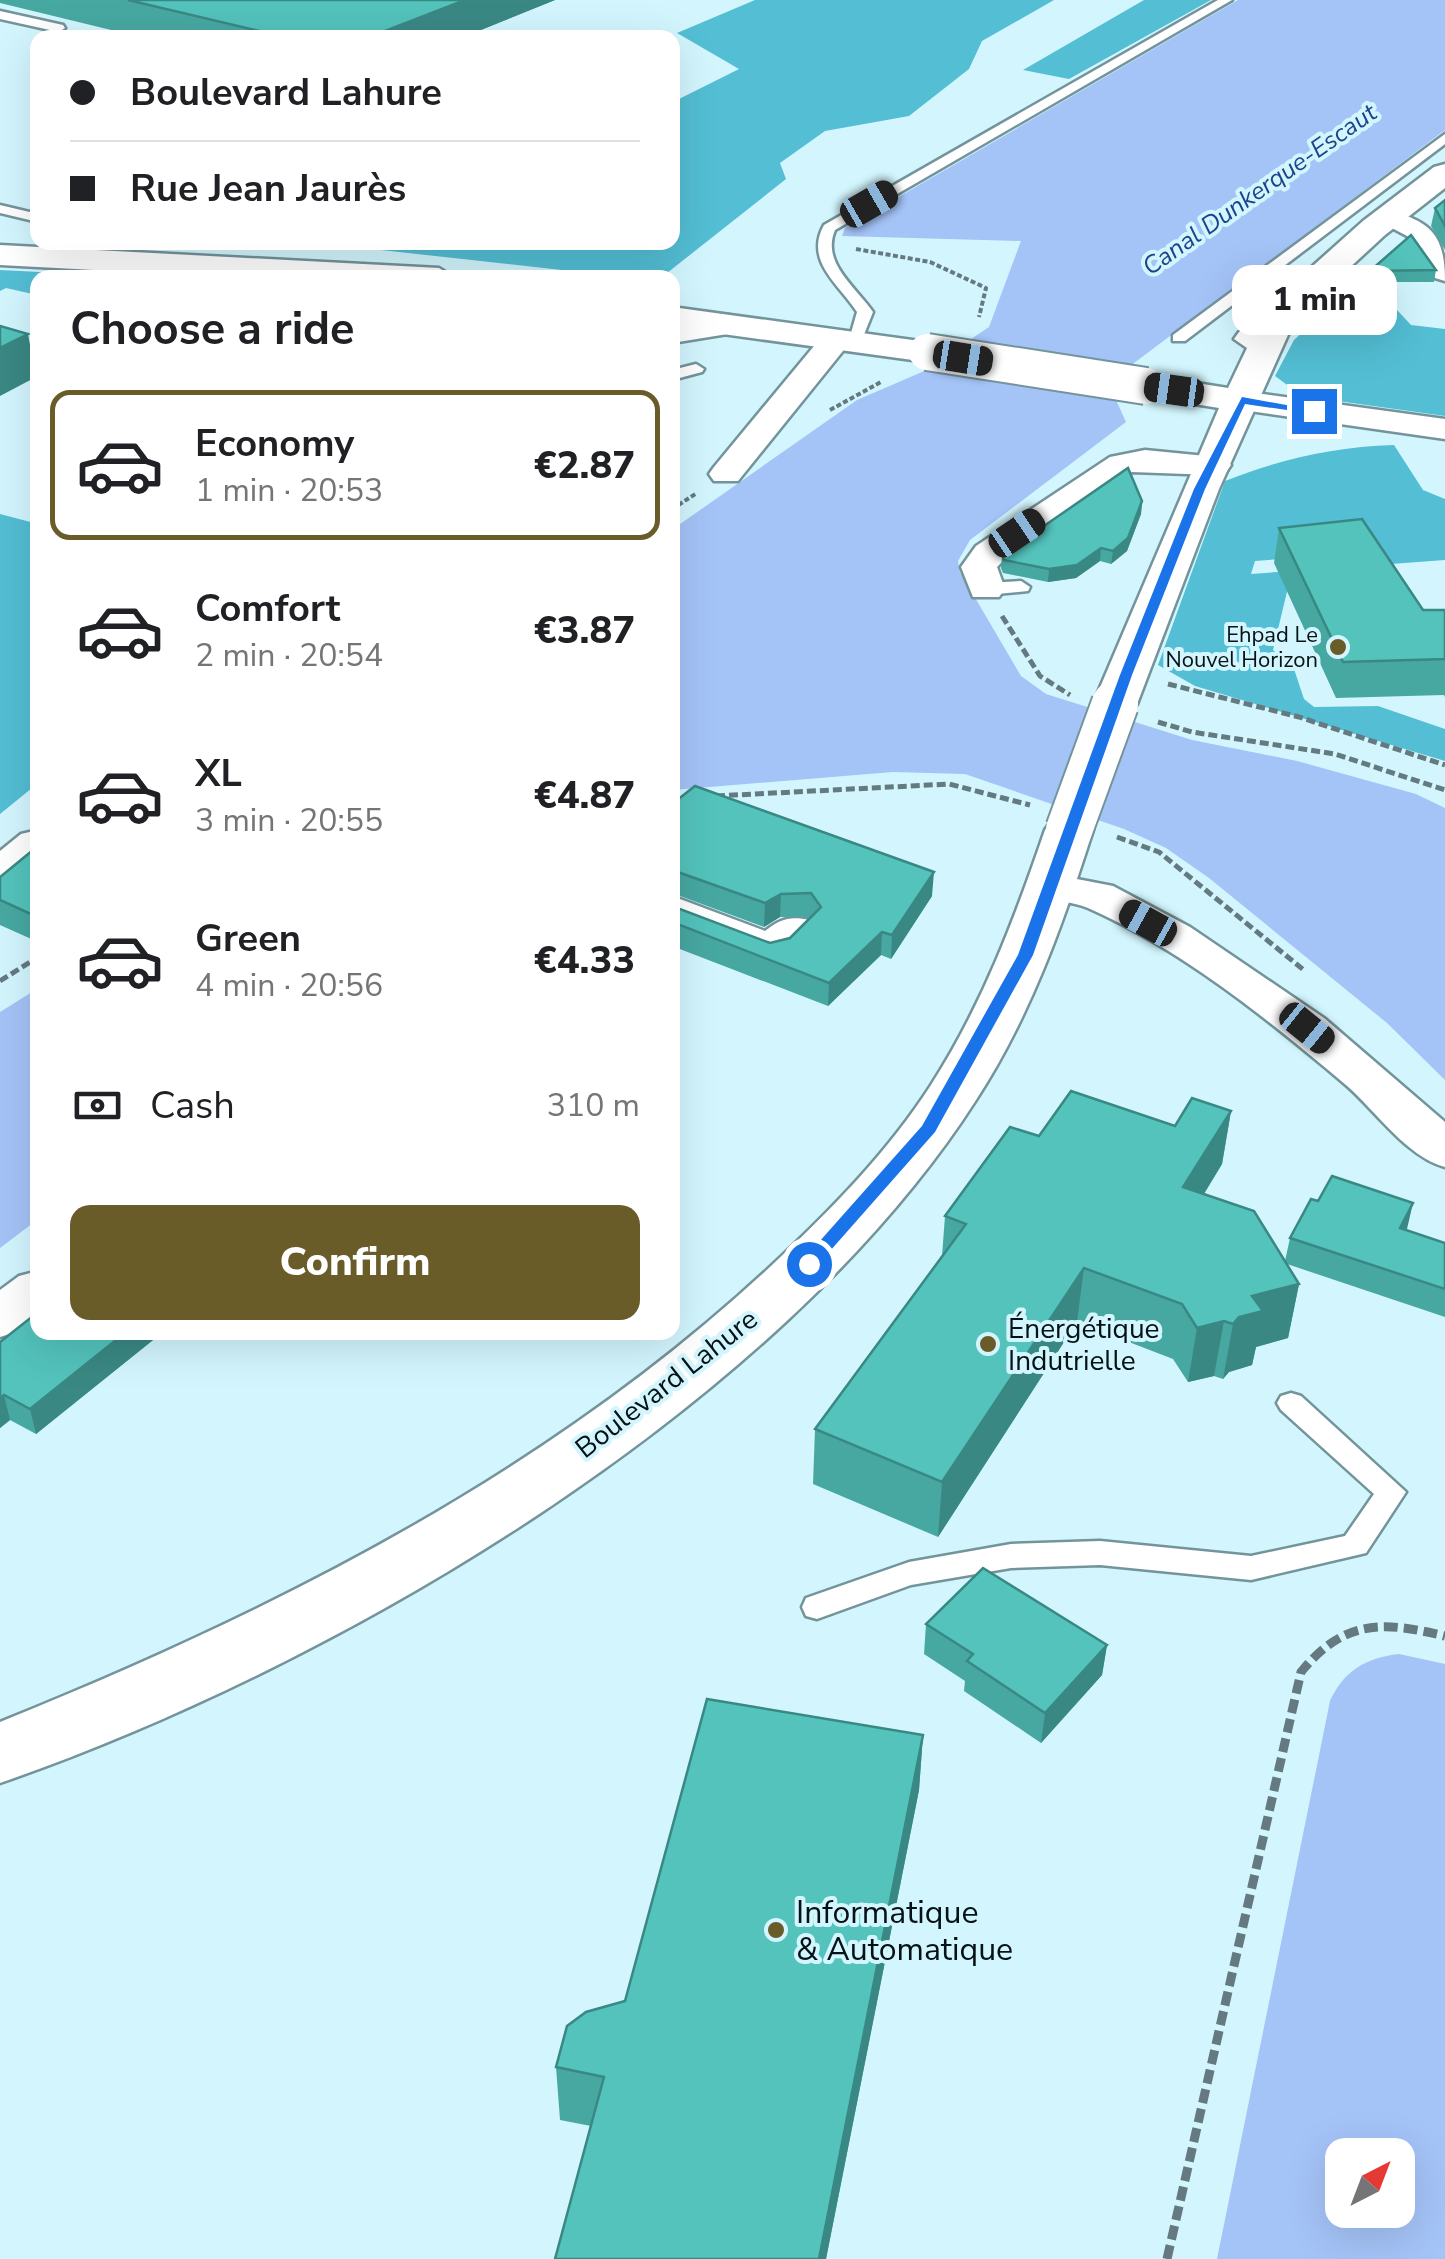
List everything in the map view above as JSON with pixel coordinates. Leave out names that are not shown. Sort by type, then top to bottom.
[{"type":"main road","points":[[1387,218],[1445,173]]},
{"type":"main road","name":"Boulevard Lahure","points":[[0,1754],[143,1694],[349,1592],[516,1494],[693,1368],[814,1259],[929,1129],[1026,955],[1113,698],[1204,473],[1229,399],[1279,316],[1387,218]]},
{"type":"main road","points":[[0,254],[293,270]]},
{"type":"main road","points":[[0,264],[141,270]]},
{"type":"main road","points":[[680,309],[848,341]]},
{"type":"main road","points":[[680,317],[1229,399]]},
{"type":"main road","points":[[680,331],[728,325]]},
{"type":"main road","points":[[0,875],[30,851]]},
{"type":"street","points":[[1387,218],[1417,230],[1445,272]]},
{"type":"street","points":[[726,474],[848,341]]},
{"type":"street","points":[[1229,399],[1445,429]]},
{"type":"street","points":[[1003,588],[978,574],[989,554],[1113,468],[1145,460],[1204,473]]},
{"type":"street","points":[[1051,887],[1097,895],[1174,937],[1307,1028],[1388,1095],[1445,1150]]},
{"type":"street","points":[[680,912],[771,949],[794,930]]},
{"type":"street","points":[[0,1318],[30,1295]]},
{"type":"lane","points":[[848,341],[865,312],[823,257],[823,242],[829,228],[1226,0]]},
{"type":"lane","points":[[0,15],[59,28]]},
{"type":"lane","points":[[1179,338],[1445,138]]},
{"type":"lane","points":[[0,209],[30,216]]},
{"type":"lane","points":[[680,373],[696,370]]},
{"type":"lane","points":[[816,1607],[909,1574],[1011,1556],[1100,1552],[1251,1568],[1356,1545],[1391,1492],[1292,1404]]},
{"type":"path","points":[[1003,588],[1033,668],[1048,684],[1113,698],[1298,718],[1445,765]]},
{"type":"path","points":[[1113,698],[1192,732],[1335,754],[1445,790]]},
{"type":"path","points":[[0,981],[30,961]]},
{"type":"path","points":[[1166,2259],[1301,1672],[1314,1652],[1334,1636],[1355,1629],[1404,1626],[1445,1636]]},
{"type":"shaded area","points":[[755,0],[1054,0],[982,41],[969,69],[909,116],[825,131],[780,163],[786,179],[671,270],[561,270],[381,250],[680,250],[680,98],[739,69],[680,32]]},
{"type":"shaded area","points":[[1144,0],[1211,0],[1069,79],[1023,70]]},
{"type":"shaded area","points":[[0,270],[30,272],[30,293],[6,288],[0,291]]},
{"type":"shaded area","points":[[1348,290],[1384,296],[1411,325],[1445,329],[1445,416],[1302,396],[1275,376],[1294,340]]},
{"type":"shaded area","points":[[1394,445],[1423,490],[1445,499],[1445,560],[1364,566],[1356,553],[1255,561],[1251,574],[1292,571],[1273,650],[1294,669],[1304,699],[1314,707],[1378,706],[1445,729],[1445,761],[1195,686],[1158,665],[1225,481],[1308,456]]},
{"type":"shaded area","points":[[0,514],[30,522],[30,790],[0,814]]},
{"type":"water","name":"Canal Dunkerque-Escaut","points":[[1238,0],[1445,0],[1445,130],[1122,372],[1112,391],[1126,422],[970,540],[958,561],[960,572],[1021,676],[1046,694],[1192,740],[1297,761],[1416,794],[1445,808],[1445,1080],[1387,1023],[1209,878],[1166,848],[1124,829],[965,774],[893,772],[680,789],[680,524],[857,400],[922,372],[989,327],[1021,241],[842,236],[845,228]]},
{"type":"water","points":[[30,993],[30,1225],[0,1248],[0,1012]]},
{"type":"water","points":[[1399,1654],[1445,1664],[1445,2259],[1217,2259],[1330,1701],[1349,1674],[1366,1663]]},
{"type":"building","points":[[128,0],[465,0],[388,30],[255,30]]},
{"type":"building","points":[[1445,200],[1445,226],[1435,208]]},
{"type":"building","points":[[1411,235],[1436,270],[1370,271]]},
{"type":"building","points":[[0,326],[28,334],[0,348]]},
{"type":"building","points":[[1128,468],[1142,501],[1128,538],[1113,551],[1101,548],[1077,565],[1049,569],[1004,560],[1002,555]]},
{"type":"building","points":[[1362,519],[1423,610],[1445,610],[1445,659],[1343,662],[1279,528]]},
{"type":"building","points":[[695,786],[934,872],[892,935],[882,932],[829,983],[680,925],[680,909],[770,943],[790,938],[821,907],[811,893],[781,894],[765,903],[680,873],[680,798]]},
{"type":"building","points":[[30,853],[30,914],[0,900],[0,877]]},
{"type":"building","name":"Énergétique Indutrielle","points":[[1071,1091],[1175,1126],[1192,1098],[1231,1111],[1183,1187],[1254,1211],[1299,1284],[1252,1296],[1263,1311],[1239,1317],[1233,1324],[1224,1321],[1197,1328],[1182,1304],[1084,1268],[942,1482],[815,1429],[966,1224],[945,1216],[1010,1127],[1039,1136]]},
{"type":"building","points":[[1332,1176],[1413,1203],[1400,1228],[1445,1243],[1445,1289],[1290,1238],[1311,1199],[1318,1201]]},
{"type":"building","points":[[30,1318],[30,1340],[116,1340],[30,1409],[4,1395],[0,1398],[0,1342]]},
{"type":"building","points":[[983,1568],[1107,1645],[1045,1713],[967,1661],[973,1654],[926,1624]]},
{"type":"building","name":"Informatique & Automatique","points":[[707,1699],[923,1735],[819,2259],[555,2259],[604,2077],[556,2067],[567,2026],[586,2012],[625,2001]]},
{"type":"place","name":"Ehpad Le Nouvel Horizon","points":[[1338,647]]},
{"type":"place","name":"Énergétique Indutrielle","points":[[988,1344]]},
{"type":"place","name":"Informatique & Automatique","points":[[776,1930]]},
{"type":"route","points":[[809,1264],[929,1129],[950,1098],[1026,955],[1126,675],[1200,489],[1242,400],[1314,411]]}]
